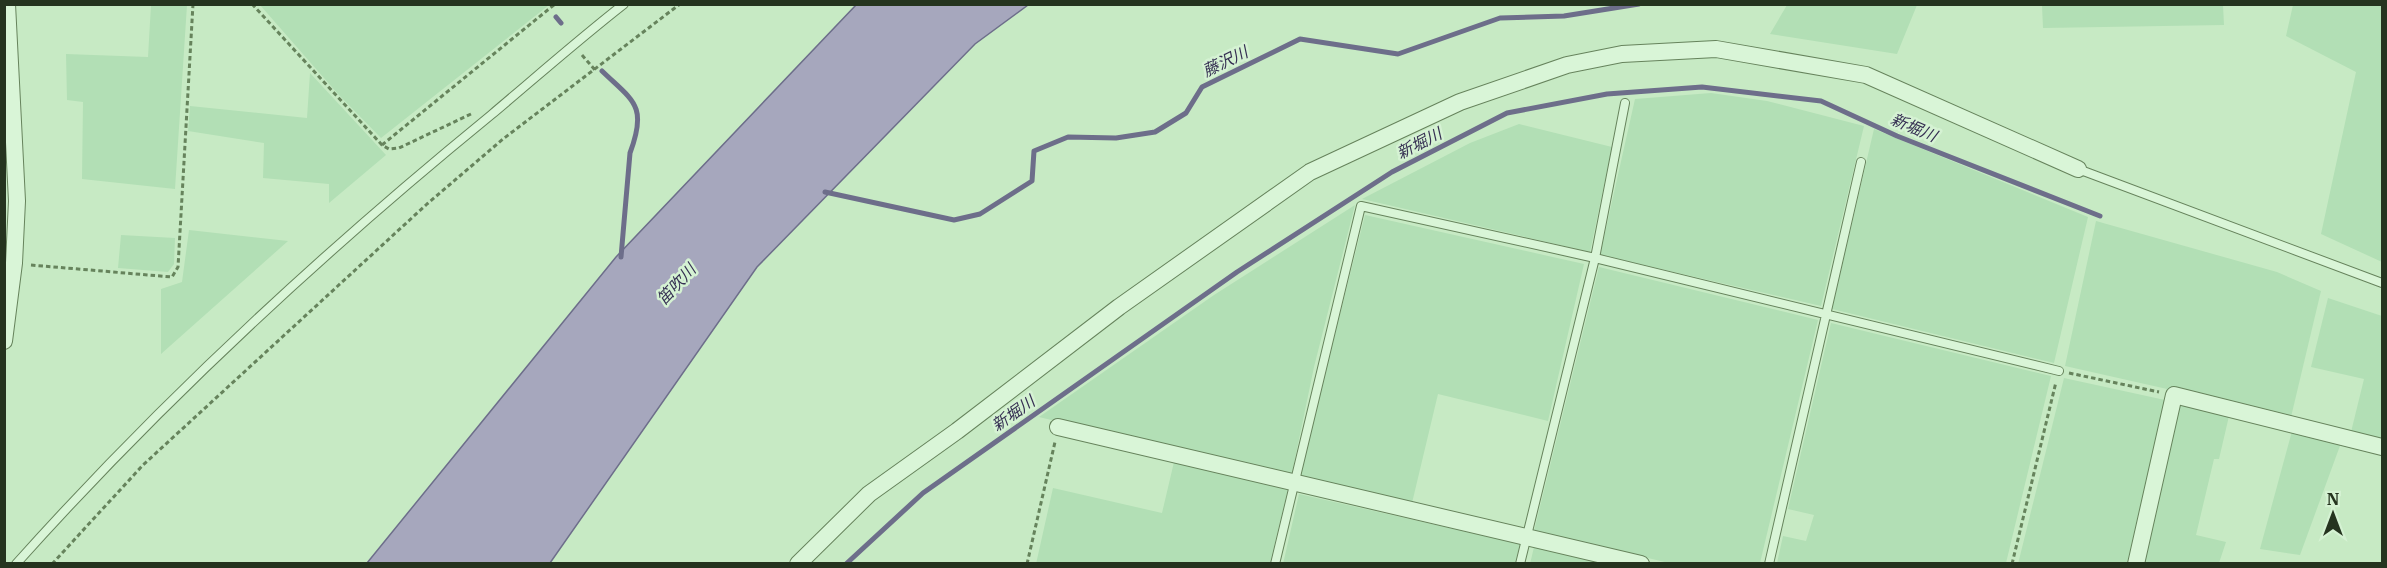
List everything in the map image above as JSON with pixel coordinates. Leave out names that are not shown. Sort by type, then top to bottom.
[{"type":"street","points":[[4,341],[14,263],[17,201],[7,4]]},
{"type":"street","points":[[798,564],[869,494],[957,431],[1119,307],[1310,172],[1460,102],[1567,65],[1622,54],[1716,49],[1866,75],[2078,169]]},
{"type":"street","points":[[2136,564],[2174,395],[2382,447]]},
{"type":"street","points":[[1058,427],[1641,564]]},
{"type":"lane","points":[[16,564],[146,426],[244,330],[413,178],[624,4]]},
{"type":"lane","points":[[1520,564],[1595,258],[1625,103]]},
{"type":"lane","points":[[1769,564],[1861,162]]},
{"type":"lane","points":[[2078,169],[2382,283]]},
{"type":"lane","points":[[1275,564],[1361,206],[1595,258],[2059,370]]},
{"type":"path","points":[[14,263],[172,277],[178,267],[193,4]]},
{"type":"path","points":[[252,4],[382,145],[389,149],[399,147],[476,112],[492,113]]},
{"type":"path","points":[[382,145],[555,4]]},
{"type":"path","points":[[52,564],[143,465],[349,275],[503,140],[680,4]]},
{"type":"path","points":[[576,49],[596,70]]},
{"type":"path","points":[[2012,564],[2059,370],[2174,395]]},
{"type":"path","points":[[1027,564],[1058,427]]},
{"type":"green space","points":[[151,5],[187,5],[175,189],[82,179],[83,102],[67,100],[66,54],[148,57]]},
{"type":"green space","points":[[260,5],[549,5],[381,138],[338,94]]},
{"type":"green space","points":[[1787,5],[1917,5],[1897,54],[1770,34]]},
{"type":"green space","points":[[2042,5],[2223,5],[2224,25],[2043,28]]},
{"type":"green space","points":[[2293,5],[2382,5],[2382,262],[2321,234],[2356,72],[2286,36]]},
{"type":"green space","points":[[310,73],[386,155],[329,203],[329,184],[263,178],[264,143],[188,131],[190,106],[307,118]]},
{"type":"green space","points":[[1711,93],[1767,101],[1864,126],[1821,306],[1600,255],[1635,99]]},
{"type":"green space","points":[[1519,124],[1612,147],[1590,252],[1362,199],[1470,143]]},
{"type":"green space","points":[[1874,129],[2088,217],[2054,363],[1832,309]]},
{"type":"green space","points":[[1355,205],[1314,367],[1291,478],[1039,417],[1214,295]]},
{"type":"green space","points":[[1365,215],[1584,264],[1548,421],[1438,394],[1412,503],[1299,477]]},
{"type":"green space","points":[[2096,221],[2277,272],[2321,291],[2291,417],[2065,366]]},
{"type":"green space","points":[[189,230],[288,241],[161,354],[161,289],[182,282]]},
{"type":"green space","points":[[121,235],[175,238],[174,264],[168,272],[118,268]]},
{"type":"green space","points":[[1599,267],[1818,320],[1760,563],[1669,563],[1534,531]]},
{"type":"green space","points":[[2328,298],[2382,316],[2382,439],[2351,432],[2364,379],[2311,367]]},
{"type":"green space","points":[[1831,323],[2051,376],[2006,563],[1777,563],[1783,536],[1806,541],[1814,515],[1788,509]]},
{"type":"green space","points":[[2064,378],[2165,400],[2127,563],[2018,564]]},
{"type":"green space","points":[[2178,404],[2229,416],[2219,459],[2214,459],[2196,535],[2226,542],[2219,563],[2143,564]]},
{"type":"green space","points":[[2292,431],[2341,443],[2300,555],[2260,549]]},
{"type":"green space","points":[[1174,462],[1288,489],[1270,563],[1036,564],[1053,488],[1162,513]]},
{"type":"green space","points":[[1299,494],[1520,544],[1515,563],[1283,564]]},
{"type":"green space","points":[[1534,547],[1607,564],[1530,564]]},
{"type":"water","name":"笛吹川","points":[[856,5],[1028,5],[975,44],[757,267],[550,563],[367,563],[616,257]]},
{"type":"waterway","name":"藤沢川","points":[[825,192],[954,220],[980,214],[1032,181],[1034,151],[1068,137],[1116,138],[1155,132],[1186,113],[1202,87],[1300,39],[1398,54],[1500,18],[1564,16],[1639,4]]},
{"type":"waterway","points":[[556,17],[561,23]]},
{"type":"waterway","points":[[602,71],[629,97],[637,114],[638,124],[630,153],[621,257]]},
{"type":"waterway","name":"新堀川","points":[[846,564],[923,493],[1237,272],[1392,172],[1507,113],[1607,94],[1702,87],[1821,101],[1897,136],[2100,216]]}]
